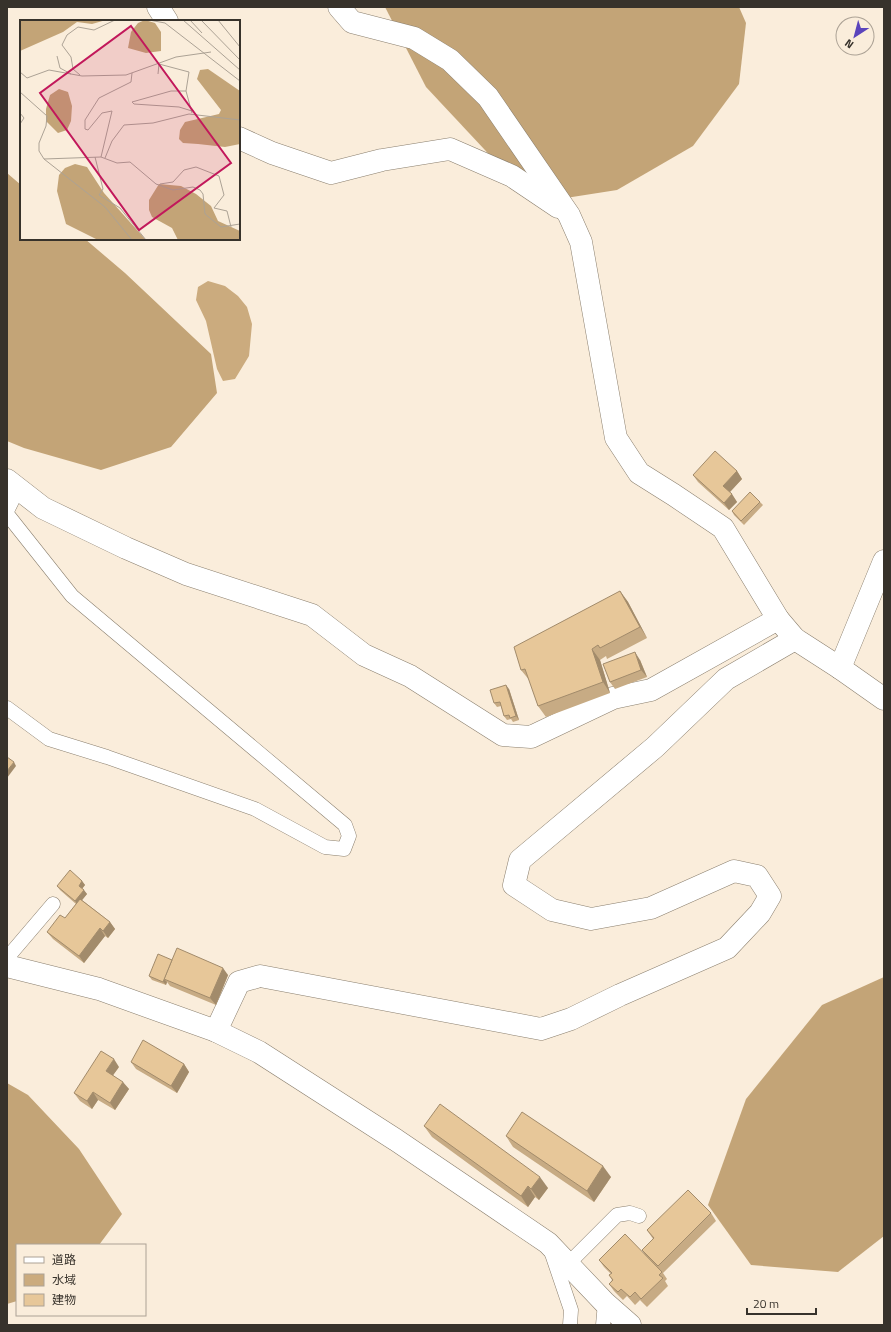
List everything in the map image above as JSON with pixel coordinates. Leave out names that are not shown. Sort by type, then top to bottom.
[{"type":"street","points":[[158,7],[165,20]]},
{"type":"street","points":[[339,7],[352,22],[414,38],[450,60],[488,97],[569,215],[581,242],[616,438],[639,473],[723,528],[778,619],[795,639],[884,699]]},
{"type":"street","points":[[240,138],[272,153],[331,172],[382,160],[450,149],[512,176],[569,215]]},
{"type":"street","points":[[12,484],[43,508],[126,548],[186,574],[312,615],[364,655],[410,676],[503,735],[531,737],[613,698],[651,690],[778,619]]},
{"type":"street","points":[[840,668],[884,561]]},
{"type":"street","points":[[216,1031],[239,982],[260,976],[541,1029],[570,1019],[620,995],[727,948],[760,912],[770,896],[757,876],[734,871],[651,908],[591,919],[552,910],[514,885],[520,860],[655,747],[726,679],[795,639]]},
{"type":"street","points":[[7,966],[99,988],[216,1031],[259,1052],[396,1140],[548,1243],[605,1303],[630,1325]]},
{"type":"lane","points":[[7,708],[49,739],[107,757],[256,809],[325,847],[344,849],[349,836],[345,825],[72,596],[7,512],[12,484]]},
{"type":"lane","points":[[7,958],[53,904]]},
{"type":"lane","points":[[568,1264],[617,1215],[630,1213],[639,1216]]},
{"type":"lane","points":[[548,1243],[571,1310],[570,1325]]},
{"type":"lane","points":[[603,1325],[605,1303]]},
{"type":"shaded area","points":[[385,7],[739,7],[746,23],[739,84],[693,146],[617,190],[553,200],[498,164],[426,87]]},
{"type":"shaded area","points":[[7,173],[20,184],[20,240],[86,240],[125,273],[211,354],[217,393],[171,447],[101,470],[24,448],[7,441]]},
{"type":"shaded area","points":[[884,977],[884,1236],[838,1272],[751,1265],[708,1205],[746,1099],[822,1005]]},
{"type":"shaded area","points":[[7,1083],[28,1095],[79,1149],[122,1214],[100,1244],[16,1244],[16,1301],[7,1304]]},
{"type":"water","points":[[208,281],[225,286],[238,296],[247,307],[252,324],[249,356],[235,379],[223,381],[217,369],[206,321],[196,300],[198,287]]},
{"type":"building","points":[[715,451],[737,471],[723,486],[732,494],[724,503],[693,475]]},
{"type":"building","points":[[750,492],[760,502],[741,521],[732,511]]},
{"type":"building","points":[[620,591],[640,627],[600,648],[598,645],[592,649],[603,682],[538,706],[525,669],[521,670],[514,647]]},
{"type":"building","points":[[635,652],[641,670],[610,682],[603,664]]},
{"type":"building","points":[[506,685],[516,716],[510,718],[509,715],[504,716],[500,702],[494,703],[490,690]]},
{"type":"building","points":[[7,757],[14,762],[7,771]]},
{"type":"building","points":[[70,870],[82,881],[79,886],[84,890],[75,901],[57,886]]},
{"type":"building","points":[[80,899],[110,922],[103,931],[100,928],[79,956],[47,932],[60,915],[65,918]]},
{"type":"building","points":[[177,948],[223,968],[210,998],[164,979]]},
{"type":"building","points":[[158,954],[172,960],[163,982],[149,976]]},
{"type":"building","points":[[143,1040],[184,1064],[171,1086],[131,1062]]},
{"type":"building","points":[[101,1051],[114,1059],[106,1071],[123,1082],[110,1103],[93,1092],[87,1101],[74,1093]]},
{"type":"building","points":[[440,1104],[540,1177],[531,1189],[528,1186],[521,1196],[424,1126]]},
{"type":"building","points":[[522,1112],[603,1166],[587,1191],[506,1136]]},
{"type":"building","points":[[688,1190],[711,1213],[658,1266],[642,1250],[654,1238],[647,1230]]},
{"type":"building","points":[[625,1234],[662,1272],[659,1275],[663,1278],[641,1299],[635,1292],[630,1297],[621,1289],[618,1292],[609,1284],[613,1280],[609,1275],[612,1273],[599,1260]]}]
